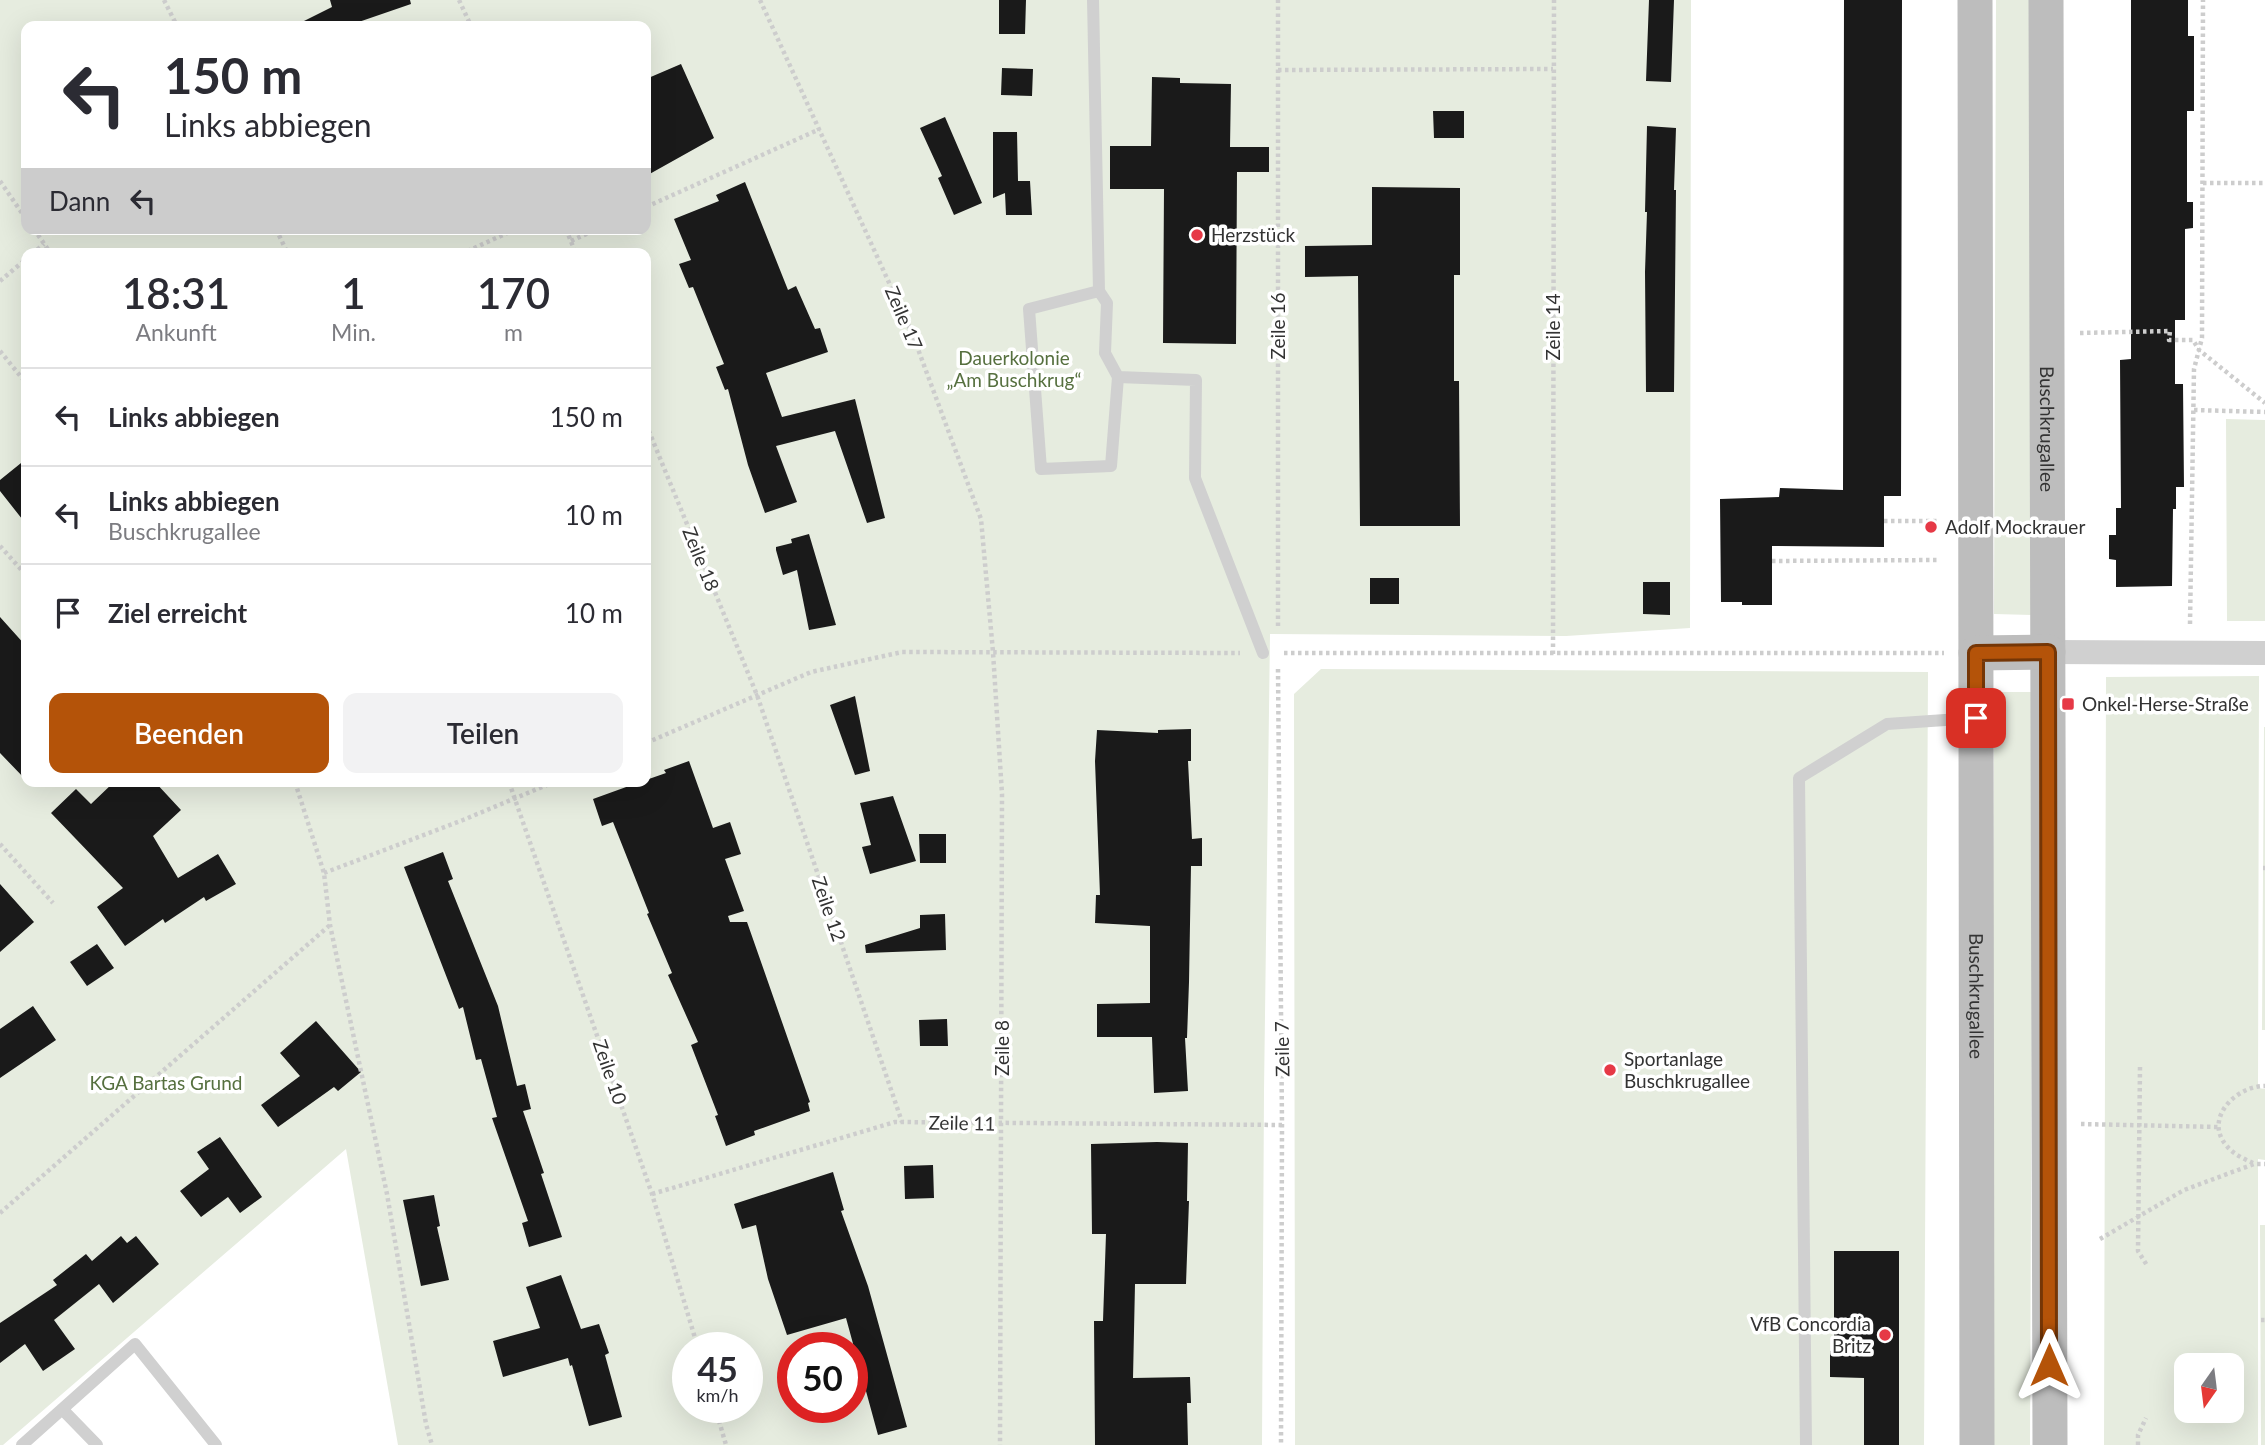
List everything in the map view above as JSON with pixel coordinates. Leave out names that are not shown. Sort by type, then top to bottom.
[{"type":"main road","name":"Buschkrugallee","points":[[1975,0],[1977,1445]]},
{"type":"main road","name":"Buschkrugallee","points":[[2046,0],[2050,1445]]},
{"type":"main road","points":[[1976,653],[2048,652]]},
{"type":"street","points":[[2048,652],[2265,653]]},
{"type":"lane","points":[[1093,0],[1099,291],[1107,303],[1105,353],[1118,377],[1111,466],[1041,468],[1029,309],[1099,291]]},
{"type":"lane","points":[[1118,377],[1196,380],[1195,478],[1263,653]]},
{"type":"lane","points":[[1806,1445],[1799,778],[1887,724],[1976,718]]},
{"type":"lane","points":[[22,1445],[135,1344],[216,1445]]},
{"type":"lane","points":[[62,1409],[97,1445]]},
{"type":"path","points":[[164,0],[174,21]]},
{"type":"path","points":[[459,0],[469,21]]},
{"type":"path","name":"Zeile 17","points":[[760,0],[912,333],[981,519],[993,652]]},
{"type":"path","name":"Zeile 16","points":[[1278,0],[1278,653]]},
{"type":"path","name":"Zeile 14","points":[[1553,654],[1554,0]]},
{"type":"path","points":[[2185,652],[2191,622],[2194,369],[2202,338],[2203,0]]},
{"type":"path","points":[[1278,70],[1553,69]]},
{"type":"path","points":[[651,205],[820,129]]},
{"type":"path","points":[[0,181],[21,212]]},
{"type":"path","points":[[2203,183],[2265,183]]},
{"type":"path","points":[[38,235],[47,248]]},
{"type":"path","points":[[474,248],[503,235]]},
{"type":"path","points":[[568,235],[574,248]]},
{"type":"path","points":[[571,241],[584,235]]},
{"type":"path","points":[[39,248],[44,244]]},
{"type":"path","points":[[0,281],[21,263]]},
{"type":"path","points":[[2047,333],[2170,331],[2169,340],[2193,340],[2199,350],[2265,403]]},
{"type":"path","points":[[0,351],[21,377]]},
{"type":"path","points":[[2194,410],[2265,412]]},
{"type":"path","name":"Zeile 18","points":[[651,436],[757,695]]},
{"type":"path","points":[[1884,522],[1937,521]]},
{"type":"path","points":[[0,546],[21,569]]},
{"type":"path","points":[[1772,561],[1937,561]]},
{"type":"path","points":[[651,741],[811,672],[902,652],[1976,653]]},
{"type":"path","name":"Zeile 8","points":[[993,652],[1002,794],[1000,1445]]},
{"type":"path","name":"Zeile 7","points":[[1278,653],[1283,1125],[1281,1445]]},
{"type":"path","name":"Zeile 12","points":[[757,695],[902,1122]]},
{"type":"path","points":[[297,787],[324,873],[330,925],[387,1194],[426,1424],[432,1445]]},
{"type":"path","name":"Zeile 10","points":[[511,787],[652,1194],[693,1332]]},
{"type":"path","points":[[324,873],[543,787]]},
{"type":"path","points":[[0,844],[53,903]]},
{"type":"path","points":[[0,1213],[330,925]]},
{"type":"path","points":[[2140,1067],[2138,1251],[2148,1266]]},
{"type":"path","points":[[2254,1164],[2238,1156],[2224,1144],[2218,1127],[2224,1109],[2236,1093],[2254,1086],[2265,1086]]},
{"type":"path","name":"Zeile 11","points":[[652,1194],[895,1122],[1283,1125]]},
{"type":"path","points":[[2049,1123],[2218,1127]]},
{"type":"path","points":[[2100,1239],[2184,1190],[2254,1164],[2265,1164]]},
{"type":"path","points":[[2138,1445],[2138,1434],[2146,1418]]},
{"type":"path","points":[[720,1423],[726,1445]]},
{"type":"green space","name":"Dauerkolonie „Am Buschkrug“","points":[[0,0],[1691,0],[1690,628],[1566,636],[1270,634],[1262,1445],[398,1445],[346,1149],[0,1445]]},
{"type":"green space","points":[[1996,0],[2033,0],[2032,615],[1994,614]]},
{"type":"green space","points":[[2226,419],[2265,420],[2265,621],[2227,621]]},
{"type":"green space","name":"Sportanlage Buschkrugallee","points":[[1321,669],[1928,672],[1924,1445],[1295,1445],[1294,694]]},
{"type":"green space","points":[[2259,676],[2258,1088],[2265,1089],[2265,1160],[2258,1159],[2258,1445],[2104,1445],[2106,677]]},
{"type":"green space","points":[[1994,692],[2033,692],[2030,1445],[1991,1445]]},
{"type":"green space","points":[[2264,727],[2265,1030],[2262,1030]]},
{"type":"green space","points":[[2260,1225],[2265,1225],[2265,1445],[2261,1445]]},
{"type":"building","points":[[330,0],[410,0],[411,4],[362,21],[304,21],[332,7]]},
{"type":"building","points":[[999,0],[1026,0],[1025,34],[999,34]]},
{"type":"building","points":[[1649,0],[1674,0],[1671,82],[1646,81]]},
{"type":"building","points":[[1844,0],[1902,0],[1901,496],[1884,496],[1884,547],[1772,546],[1772,605],[1721,602],[1720,499],[1779,497],[1780,488],[1843,490]]},
{"type":"building","points":[[2131,0],[2188,0],[2188,36],[2194,36],[2194,111],[2187,111],[2187,202],[2193,202],[2193,228],[2185,229],[2185,320],[2175,320],[2175,384],[2183,384],[2184,487],[2176,487],[2176,509],[2173,509],[2172,586],[2116,587],[2116,560],[2109,559],[2109,535],[2116,535],[2116,508],[2121,508],[2120,360],[2131,359]]},
{"type":"building","points":[[681,64],[714,138],[651,173],[651,77]]},
{"type":"building","points":[[1002,68],[1033,69],[1032,96],[1001,95]]},
{"type":"building","points":[[1152,77],[1180,78],[1180,83],[1231,84],[1230,147],[1269,147],[1269,172],[1237,172],[1236,344],[1163,343],[1164,189],[1110,189],[1110,146],[1151,146]]},
{"type":"building","points":[[1433,111],[1464,111],[1464,138],[1434,138]]},
{"type":"building","points":[[945,117],[982,203],[954,215],[938,178],[942,176],[920,128]]},
{"type":"building","points":[[1647,126],[1676,128],[1674,392],[1646,392]]},
{"type":"building","points":[[993,132],[1017,132],[1018,181],[1030,181],[1032,215],[1006,215],[1005,193],[993,198]]},
{"type":"building","points":[[745,182],[788,290],[796,286],[815,329],[820,328],[828,352],[766,373],[782,417],[855,399],[885,518],[867,523],[835,431],[776,446],[797,502],[765,513],[748,465],[728,389],[725,390],[716,367],[724,364],[693,287],[689,288],[679,264],[691,260],[674,219],[719,201],[716,195]]},
{"type":"building","points":[[1372,187],[1460,188],[1460,275],[1454,275],[1454,381],[1459,381],[1460,526],[1360,526],[1358,276],[1305,277],[1305,246],[1372,245]]},
{"type":"building","points":[[21,463],[21,518],[0,491],[0,480]]},
{"type":"building","points":[[809,534],[836,625],[809,630],[797,570],[783,575],[776,547],[792,543],[791,539]]},
{"type":"building","points":[[1370,578],[1399,578],[1399,604],[1370,604]]},
{"type":"building","points":[[1643,582],[1670,582],[1670,615],[1643,614]]},
{"type":"building","points":[[0,617],[21,640],[21,775],[0,753]]},
{"type":"building","points":[[855,696],[870,771],[855,775],[830,705]]},
{"type":"building","points":[[1191,729],[1191,761],[1188,761],[1192,839],[1202,838],[1202,866],[1191,866],[1185,1038],[1188,1091],[1154,1093],[1152,1037],[1097,1037],[1097,1004],[1150,1003],[1150,926],[1095,923],[1096,895],[1100,895],[1095,761],[1097,730],[1158,733],[1158,730]]},
{"type":"building","points":[[689,761],[713,828],[730,822],[741,854],[725,859],[744,911],[728,916],[730,922],[747,922],[810,1102],[810,1111],[754,1131],[755,1135],[726,1146],[715,1116],[718,1115],[691,1045],[698,1042],[668,975],[672,973],[613,822],[602,826],[593,799],[626,787],[651,787],[651,778],[666,773],[664,770]]},
{"type":"building","points":[[109,787],[160,787],[181,810],[153,836],[178,878],[218,854],[236,884],[206,901],[204,897],[165,923],[163,919],[125,946],[97,907],[123,888],[51,813],[76,789],[91,804]]},
{"type":"building","points":[[893,796],[916,861],[870,874],[862,847],[871,845],[860,803]]},
{"type":"building","points":[[919,834],[946,834],[946,863],[920,863]]},
{"type":"building","points":[[443,852],[453,879],[448,881],[498,1006],[517,1086],[525,1084],[531,1109],[523,1111],[562,1237],[529,1247],[522,1223],[528,1221],[492,1118],[497,1117],[481,1059],[476,1060],[463,1007],[459,1009],[404,867]]},
{"type":"building","points":[[0,884],[34,922],[0,952]]},
{"type":"building","points":[[945,914],[946,950],[866,953],[865,945],[920,928],[920,915]]},
{"type":"building","points":[[97,944],[114,968],[87,986],[70,962]]},
{"type":"building","points":[[33,1006],[56,1040],[0,1078],[0,1029]]},
{"type":"building","points":[[947,1019],[948,1046],[920,1046],[919,1020]]},
{"type":"building","points":[[316,1021],[361,1072],[338,1091],[334,1087],[278,1127],[261,1105],[300,1076],[280,1053]]},
{"type":"building","points":[[220,1137],[262,1197],[240,1213],[228,1197],[201,1217],[180,1191],[209,1169],[197,1152]]},
{"type":"building","points":[[1188,1143],[1186,1284],[1135,1284],[1133,1378],[1190,1377],[1191,1403],[1187,1403],[1188,1445],[1095,1445],[1094,1321],[1103,1321],[1106,1234],[1092,1234],[1091,1144]]},
{"type":"building","points":[[933,1165],[934,1198],[905,1199],[904,1166]]},
{"type":"building","points":[[833,1172],[844,1210],[841,1211],[868,1286],[907,1427],[878,1435],[868,1398],[868,1332],[850,1332],[846,1318],[797,1332],[786,1332],[768,1279],[756,1225],[742,1229],[734,1204]]},
{"type":"building","points":[[434,1195],[440,1226],[437,1227],[449,1280],[421,1286],[403,1200]]},
{"type":"building","points":[[121,1236],[127,1243],[136,1236],[159,1264],[113,1303],[99,1284],[54,1320],[75,1349],[43,1371],[25,1344],[0,1363],[0,1323],[57,1285],[53,1280],[86,1254],[92,1261]]},
{"type":"building","name":"VfB Concordia Britz","points":[[1834,1251],[1899,1251],[1899,1445],[1864,1445],[1864,1378],[1830,1377],[1830,1351],[1834,1351]]},
{"type":"building","points":[[561,1275],[581,1329],[599,1324],[609,1353],[605,1355],[622,1417],[589,1426],[568,1358],[503,1377],[493,1341],[540,1328],[526,1287]]},
{"type":"place","name":"Herzstück","points":[[1197,235]]},
{"type":"place","name":"Adolf Mockrauer","points":[[1931,527]]},
{"type":"place","name":"Onkel-Herse-Straße","points":[[2068,704]]},
{"type":"place","name":"Sportanlage Buschkrugallee","points":[[1610,1070]]},
{"type":"place","name":"VfB Concordia Britz","points":[[1885,1335]]},
{"type":"route","points":[[1976,718],[1976,653],[2048,652],[2049,1365]]},
{"type":"park label","name":"KGA Bartas Grund","points":[[166,1083]]}]
